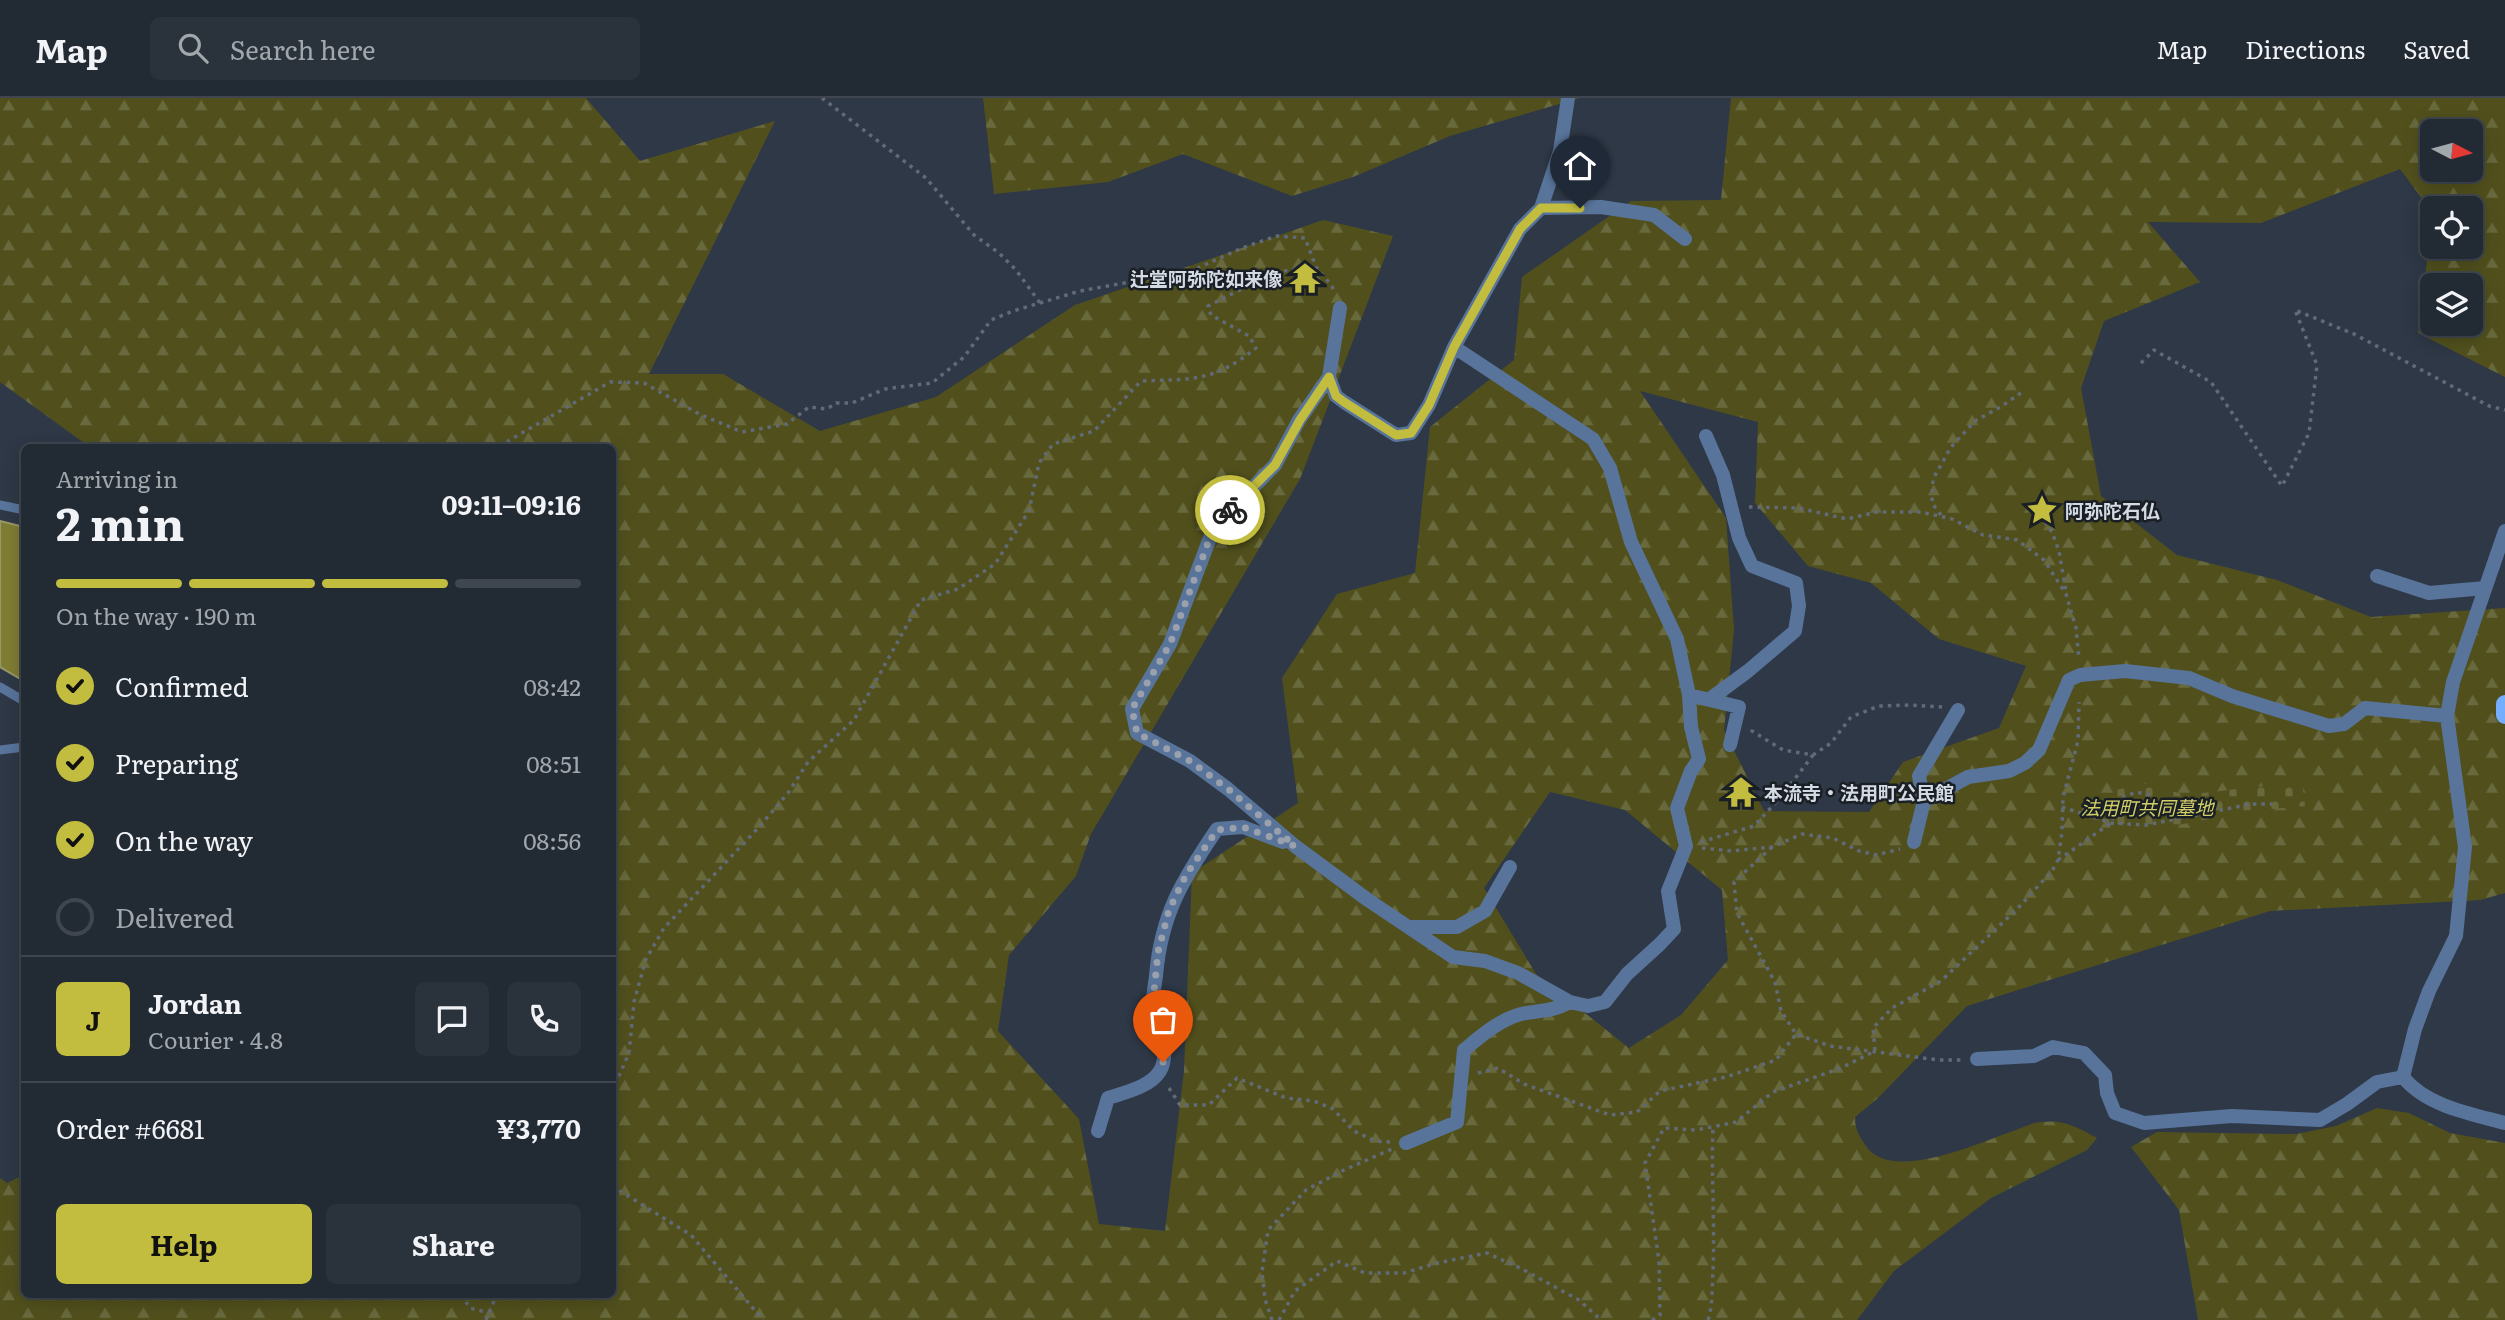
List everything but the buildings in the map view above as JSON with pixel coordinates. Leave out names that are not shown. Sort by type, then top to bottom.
[{"type":"main road","points":[[2505,704],[2505,715]]},
{"type":"street","points":[[1329,377],[1336,396],[1344,402],[1396,435],[1411,433],[1429,405],[1454,347],[1520,229],[1541,208],[1560,151],[1568,98]]},
{"type":"street","points":[[1541,208],[1601,208],[1654,215],[1685,239]]},
{"type":"street","points":[[1340,308],[1329,377],[1300,420],[1275,465],[1214,527],[1170,644],[1132,709],[1137,733],[1190,761],[1228,789],[1295,846],[1368,900],[1453,957],[1485,961],[1518,973],[1570,1002],[1588,1006],[1605,1002],[1627,974],[1674,929],[1668,891],[1686,846],[1677,808],[1691,771],[1699,759],[1691,727],[1689,695],[1676,639],[1630,542],[1609,468],[1594,439],[1454,347]]},
{"type":"street","points":[[1706,436],[1723,475],[1739,538],[1752,566],[1796,583],[1798,606],[1795,631],[1710,699]]},
{"type":"street","points":[[2403,1077],[2428,991],[2456,936],[2465,847],[2447,716],[2453,682],[2505,531]]},
{"type":"street","points":[[2378,576],[2428,593],[2485,588]]},
{"type":"street","points":[[1924,801],[1968,777],[2008,771],[2025,763],[2039,750],[2069,680],[2080,675],[2125,671],[2189,678],[2232,696],[2329,726],[2344,724],[2365,708],[2447,716]]},
{"type":"street","points":[[1689,695],[1739,707],[1730,746]]},
{"type":"street","points":[[1914,842],[1924,801],[1919,776],[1958,710]]},
{"type":"street","points":[[1098,1131],[1108,1098],[1141,1087],[1159,1072],[1163,1062],[1162,1037],[1153,1003],[1158,952],[1169,910],[1186,875],[1217,830],[1243,827],[1295,846]]},
{"type":"street","points":[[1411,927],[1457,927],[1485,912],[1510,867]]},
{"type":"street","points":[[1406,1143],[1457,1122],[1464,1050],[1491,1028],[1520,1014],[1555,1010],[1570,1002]]},
{"type":"street","points":[[1976,1059],[2034,1056],[2053,1047],[2084,1053],[2105,1075],[2106,1093],[2115,1113],[2144,1123],[2232,1116],[2320,1120],[2377,1082],[2403,1077]]},
{"type":"street","points":[[2403,1077],[2413,1089],[2446,1106],[2505,1123]]},
{"type":"lane","points":[[0,505],[21,509]]},
{"type":"lane","points":[[0,687],[21,699]]},
{"type":"lane","points":[[0,750],[21,747]]},
{"type":"path","points":[[822,98],[926,178],[974,235],[999,253],[1016,270],[1040,303]]},
{"type":"path","points":[[503,444],[610,382],[644,383],[699,414],[742,432],[787,424],[809,407],[827,409],[836,403],[852,403],[885,389],[932,383],[964,357],[991,320],[1080,292],[1191,271],[1277,236],[1305,238],[1316,267],[1332,286],[1340,308]]},
{"type":"path","points":[[616,1083],[629,1054],[634,1002],[646,959],[664,928],[760,826],[788,793],[808,762],[854,720],[921,600],[958,589],[995,564],[1029,511],[1039,463],[1053,444],[1094,431],[1141,381],[1205,378],[1235,366],[1256,348],[1249,335],[1211,316],[1208,306],[1275,272],[1316,267]]},
{"type":"path","points":[[2141,363],[2154,350],[2211,382],[2282,486],[2309,433],[2317,365],[2295,310],[2354,334],[2489,406],[2505,410]]},
{"type":"path","points":[[1942,517],[1932,503],[1933,479],[1951,447],[1975,421],[2025,390]]},
{"type":"path","points":[[1731,506],[1798,508],[1847,519],[1877,512],[1921,512],[1952,519],[1983,535],[2017,540],[2044,560],[2066,594]]},
{"type":"path","points":[[1875,1051],[1873,1028],[1892,1009],[1941,981],[2018,908],[2052,871],[2058,860],[2062,807],[2078,741],[2080,675],[2076,628],[2066,594],[2059,551],[2052,532],[2035,508]]},
{"type":"path","points":[[1686,846],[1754,826],[1782,797],[1813,755],[1831,743],[1851,717],[1879,706],[1929,706],[1958,710]]},
{"type":"path","points":[[1730,746],[1752,731],[1783,750],[1813,755]]},
{"type":"path","points":[[2058,860],[2111,823],[2120,798],[2137,792],[2152,796]]},
{"type":"path","points":[[2062,807],[2111,823],[2146,825],[2251,804],[2272,804]]},
{"type":"path","points":[[1686,846],[1731,851],[1772,847],[1802,834],[1833,838],[1859,851],[1877,855],[1896,852],[1914,842]]},
{"type":"path","points":[[1772,847],[1734,882],[1737,913],[1775,982],[1781,1011],[1796,1034],[1830,1046],[1939,1060],[1976,1059]]},
{"type":"path","points":[[1460,1108],[1479,1071],[1498,1068],[1524,1084],[1610,1115],[1637,1112],[1660,1091],[1726,1077],[1776,1060],[1796,1034]]},
{"type":"path","points":[[1652,1320],[1660,1315],[1659,1261],[1645,1163],[1664,1128],[1696,1130],[1736,1122],[1773,1093],[1841,1068],[1875,1051]]},
{"type":"path","points":[[1159,1072],[1180,1105],[1209,1105],[1237,1079],[1286,1098],[1314,1101],[1333,1109],[1354,1130],[1376,1140],[1406,1143]]},
{"type":"path","points":[[1708,1320],[1711,1309],[1714,1244],[1711,1173],[1713,1126]]},
{"type":"path","points":[[1272,1320],[1265,1299],[1262,1272],[1268,1230],[1306,1190],[1406,1143]]},
{"type":"path","points":[[616,1188],[691,1234],[763,1320]]},
{"type":"path","points":[[1279,1320],[1295,1291],[1337,1261],[1365,1273],[1404,1273],[1487,1253],[1579,1300],[1601,1320]]},
{"type":"path","points":[[463,1298],[470,1308],[489,1312]]},
{"type":"path","points":[[486,1320],[495,1298]]},
{"type":"green space","points":[[0,98],[586,98],[640,161],[775,121],[649,374],[723,374],[820,431],[936,397],[1075,305],[1323,220],[1393,236],[1300,479],[1091,834],[1076,876],[1009,955],[998,1031],[1079,1119],[1099,1224],[1165,1231],[1184,1071],[1192,873],[1298,803],[1282,678],[1337,594],[1415,573],[1430,427],[1514,360],[1522,277],[1631,201],[1721,200],[1731,98],[2505,98],[2505,377],[2424,336],[2483,336],[2483,273],[2426,273],[2427,259],[2483,259],[2483,196],[2420,196],[2400,169],[2261,223],[2148,222],[2200,282],[2104,321],[2081,388],[2101,496],[2177,555],[2277,580],[2371,617],[2505,608],[2505,893],[2480,900],[2270,911],[1967,1006],[1878,1098],[1855,1117],[1859,1135],[1866,1146],[1878,1157],[1895,1161],[1915,1161],[1937,1157],[2032,1124],[2050,1121],[2071,1125],[2097,1138],[2087,1150],[1991,1198],[1894,1271],[1857,1320],[0,1320],[0,1178],[7,1183],[21,1176],[21,1298],[616,1298],[616,444],[85,444],[0,382]],"holes":[[[1640,391],[1758,422],[1755,503],[1808,566],[1871,583],[1939,639],[2026,666],[1999,728],[1903,762],[1869,812],[1764,811],[1724,730],[1734,630],[1726,518]],[[1550,792],[1625,810],[1722,890],[1728,960],[1681,1015],[1629,1048],[1536,974],[1484,888]]]},
{"type":"green space","points":[[983,98],[1580,98],[1450,136],[1353,177],[1292,196],[1183,154],[1108,182],[994,194]]},
{"type":"green space","name":"法用町共同墓地","points":[[2302,782],[2305,806],[2250,811],[2152,830],[2110,830],[2116,790],[2149,783],[2184,795]]},
{"type":"green space","points":[[2377,1108],[2409,1113],[2450,1133],[2505,1143],[2505,1320],[2198,1320],[2179,1210],[2131,1147],[2157,1132],[2296,1134],[2336,1126]]},
{"type":"shaded area","points":[[0,521],[21,526],[21,679],[0,667]]},
{"type":"way so far","points":[[1163,1062],[1162,1037],[1153,1003],[1158,952],[1169,910],[1186,875],[1217,830],[1243,827],[1295,846],[1228,789],[1190,761],[1137,733],[1132,709],[1170,644],[1214,527],[1230,510]]},
{"type":"place","name":"辻堂阿弥陀如来像","points":[[1305,278]]},
{"type":"place","name":"阿弥陀石仏","points":[[2042,510]]},
{"type":"place","name":"本流寺・法用町公民館","points":[[1741,792]]},
{"type":"route","points":[[1230,510],[1275,465],[1284,446],[1329,377],[1336,396],[1344,402],[1396,435],[1411,433],[1429,405],[1454,347],[1520,229],[1541,208],[1580,208]]}]
